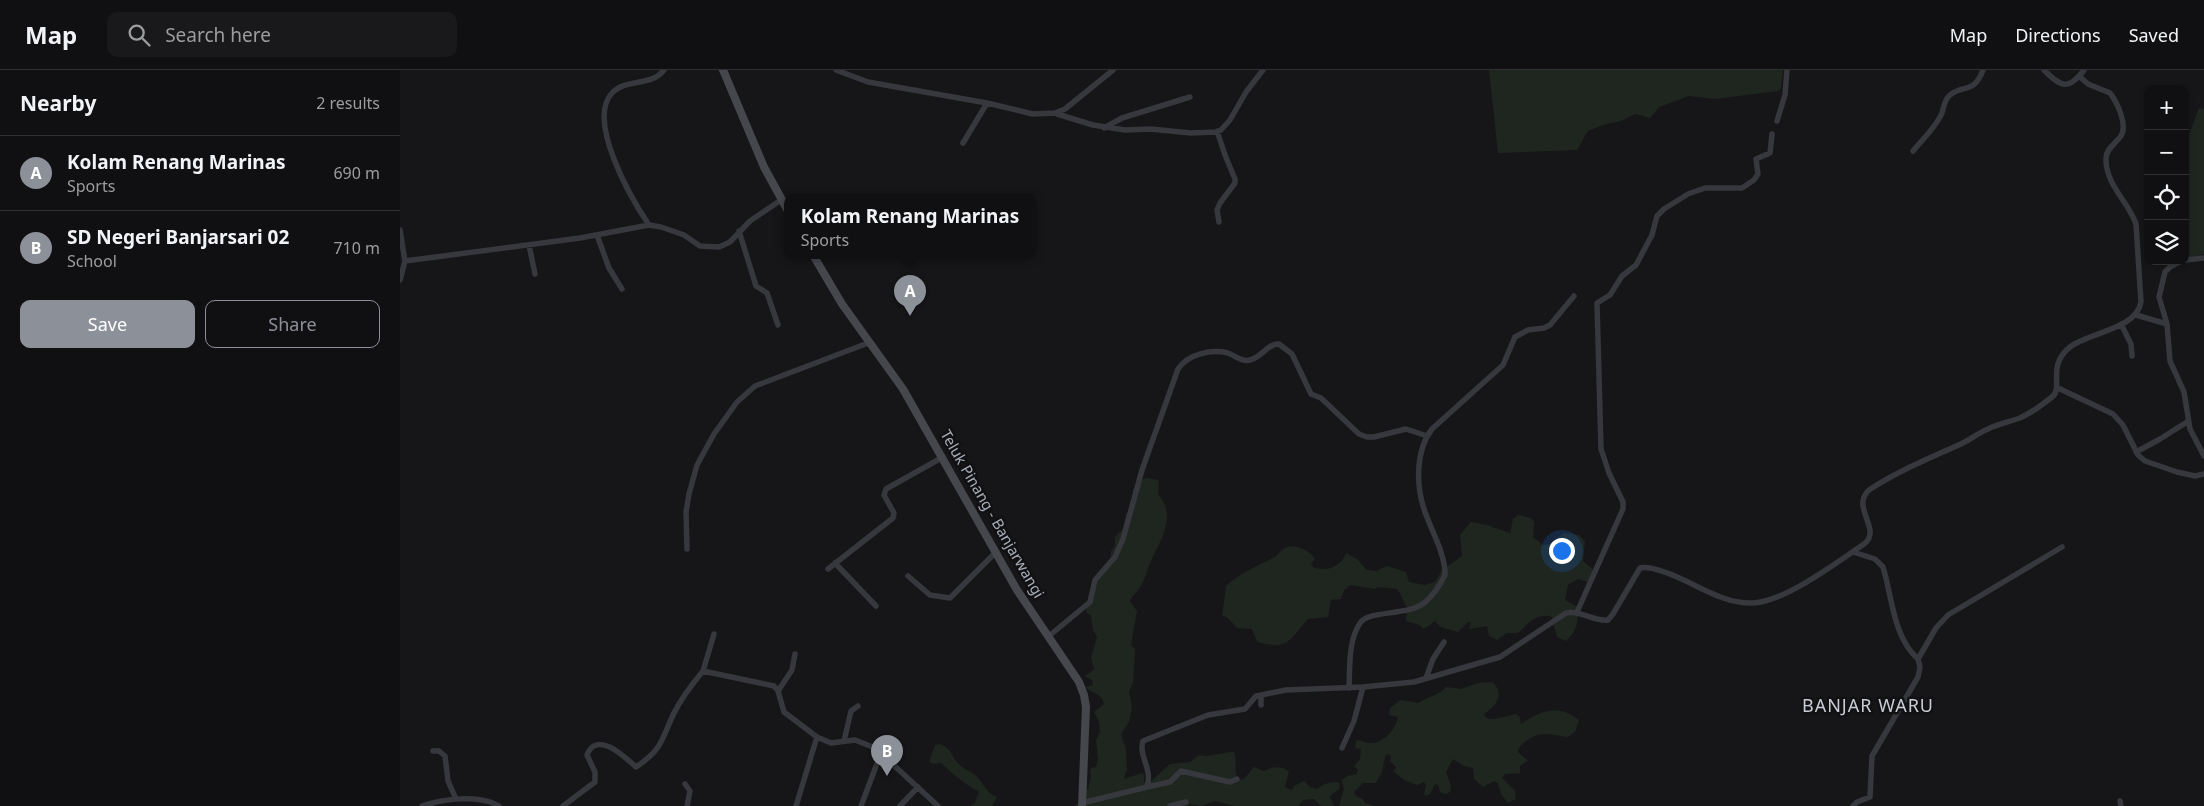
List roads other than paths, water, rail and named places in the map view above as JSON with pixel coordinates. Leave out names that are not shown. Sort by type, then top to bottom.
[{"type":"main road","points":[[723,70],[764,167],[784,205]]},
{"type":"main road","name":"Teluk Pinang - Banjarwangi","points":[[816,259],[868,343],[904,389],[996,553],[1079,682],[1086,701],[1082,805]]},
{"type":"street","points":[[649,225],[620,175],[608,140],[605,114],[607,101],[612,93],[619,88],[655,79],[664,70]]},
{"type":"street","points":[[836,70],[873,83],[987,103],[1025,113],[1055,113],[1104,128],[1191,133],[1221,130],[1230,120],[1239,102],[1263,70]]},
{"type":"street","points":[[1055,113],[1071,105],[1113,70]]},
{"type":"street","points":[[1777,121],[1785,95],[1787,70]]},
{"type":"street","points":[[1913,151],[1940,117],[1947,98],[1954,93],[1971,87],[1977,81],[1982,70]]},
{"type":"street","points":[[2044,70],[2062,85],[2072,83],[2084,70]]},
{"type":"street","points":[[1146,787],[1149,774],[1142,746],[1143,741],[1208,715],[1245,709],[1254,697],[1261,695],[1286,690],[1349,688],[1414,682],[1500,656],[1530,638],[1560,616],[1577,612],[1608,620],[1638,570],[1642,567],[1683,580],[1718,597],[1755,603],[1771,599],[1803,584],[1853,552],[1870,538],[1862,504],[1864,496],[1869,490],[1988,429],[2022,417],[2054,396],[2058,388],[2055,369],[2061,356],[2068,348],[2080,340],[2121,324],[2136,315],[2141,302],[2137,228],[2131,212],[2110,180],[2106,158],[2107,152],[2122,133],[2123,124],[2110,93],[2088,84],[2080,76]]},
{"type":"street","points":[[1104,128],[1122,118],[1190,97]]},
{"type":"street","points":[[963,143],[987,103]]},
{"type":"street","points":[[1217,131],[1224,155],[1235,179],[1235,183],[1218,210],[1219,222]]},
{"type":"street","points":[[1577,612],[1623,505],[1605,463],[1602,449],[1597,303],[1610,295],[1622,276],[1636,265],[1649,241],[1660,212],[1679,199],[1699,190],[1710,187],[1737,188],[1751,182],[1758,174],[1756,159],[1770,154],[1772,134]]},
{"type":"street","points":[[405,262],[597,235],[649,225],[684,235],[706,248],[726,245],[750,220],[781,200]]},
{"type":"street","points":[[400,230],[405,262],[401,270],[400,280]]},
{"type":"street","points":[[740,231],[756,286],[767,293],[778,325]]},
{"type":"street","points":[[597,235],[609,268],[622,288]]},
{"type":"street","points":[[528,245],[535,274]]},
{"type":"street","points":[[2189,260],[2204,258]]},
{"type":"street","points":[[2172,265],[2165,272],[2158,297],[2167,324],[2168,353],[2184,392],[2187,422],[2204,456]]},
{"type":"street","points":[[1349,688],[1352,643],[1361,621],[1369,616],[1404,612],[1418,606],[1431,596],[1445,575],[1441,553],[1422,502],[1419,471],[1427,436],[1432,429],[1503,365],[1515,337],[1528,330],[1544,328],[1550,325],[1574,296]]},
{"type":"street","points":[[2136,315],[2167,324]]},
{"type":"street","points":[[2121,324],[2131,344],[2132,356]]},
{"type":"street","points":[[687,550],[687,503],[698,465],[714,434],[737,402],[755,386],[868,343]]},
{"type":"street","points":[[1049,636],[1090,602],[1095,580],[1115,558],[1123,539],[1142,470],[1178,369],[1188,358],[1214,352],[1227,353],[1247,361],[1255,359],[1273,344],[1279,344],[1292,354],[1311,394],[1321,398],[1360,434],[1374,437],[1406,429],[1427,436]]},
{"type":"street","points":[[2058,388],[2113,414],[2123,425],[2136,452],[2145,461],[2154,466],[2195,476],[2204,474]]},
{"type":"street","points":[[2136,452],[2160,440],[2187,422]]},
{"type":"street","points":[[828,569],[893,518],[894,513],[884,495],[886,489],[943,457]]},
{"type":"street","points":[[1918,658],[1936,628],[1948,614],[2062,547]]},
{"type":"street","points":[[1853,552],[1875,559],[1883,567],[1901,634],[1908,649],[1918,658],[1920,667],[1918,677],[1872,756],[1870,797],[1856,802],[1853,806]]},
{"type":"street","points":[[908,576],[930,595],[950,598],[996,553]]},
{"type":"street","points":[[835,563],[876,606]]},
{"type":"street","points":[[563,806],[595,782],[595,772],[587,755],[592,748],[599,745],[615,748],[636,767],[651,757],[659,747],[675,712],[703,671],[714,634]]},
{"type":"street","points":[[1426,678],[1433,659],[1444,642]]},
{"type":"street","points":[[778,691],[792,670],[795,654]]},
{"type":"street","points":[[703,671],[770,684],[778,691],[784,712],[817,737],[831,744],[844,741],[860,741],[881,753],[938,806]]},
{"type":"street","points":[[1342,748],[1354,721],[1363,687]]},
{"type":"street","points":[[1261,695],[1261,705]]},
{"type":"street","points":[[844,741],[851,711],[858,706]]},
{"type":"street","points":[[796,806],[817,737]]},
{"type":"street","points":[[433,752],[439,751],[445,756],[448,781],[456,799]]},
{"type":"street","points":[[862,806],[881,753]]},
{"type":"street","points":[[1082,805],[1170,782],[1181,771],[1230,782],[1237,779]]},
{"type":"street","points":[[685,784],[689,787],[690,792],[686,806]]},
{"type":"street","points":[[900,806],[918,787]]},
{"type":"street","points":[[422,806],[456,799],[488,802],[499,806]]},
{"type":"street","points":[[1170,806],[1186,802]]},
{"type":"place","name":"Kolam Renang Marinas","points":[[910,316]]},
{"type":"place","name":"SD Negeri Banjarsari 02","points":[[887,776]]},
{"type":"district","name":"BANJAR WARU","points":[[1868,706]]}]
